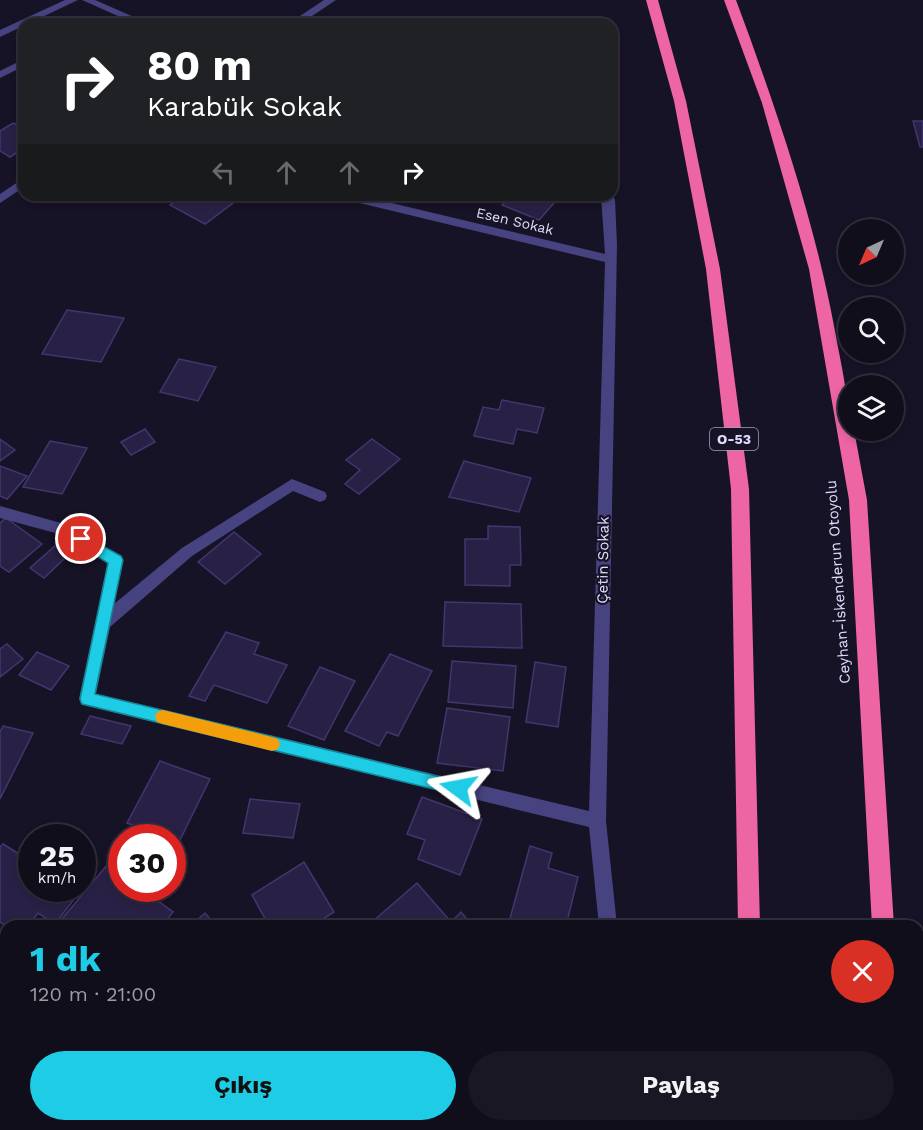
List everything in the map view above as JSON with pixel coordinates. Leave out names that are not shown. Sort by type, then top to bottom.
[{"type":"highway","name":"O-53","points":[[652,0],[680,101],[713,269],[740,489],[749,920]]},
{"type":"highway","name":"Ceyhan-İskenderun Otoyolu","points":[[730,0],[768,103],[816,269],[858,500],[882,920]]},
{"type":"street","points":[[34,18],[73,0]]},
{"type":"street","points":[[87,0],[130,18]]},
{"type":"street","points":[[302,18],[331,0]]},
{"type":"street","points":[[0,34],[18,26]]},
{"type":"street","points":[[0,75],[18,65]]},
{"type":"street","points":[[0,199],[18,186]]},
{"type":"street","name":"Esen Sokak","points":[[368,201],[610,259]]},
{"type":"street","name":"Çetin Sokak","points":[[607,920],[597,821],[610,259],[609,201]]},
{"type":"street","points":[[102,624],[187,552],[292,485],[320,496]]},
{"type":"street","points":[[0,512],[63,529],[116,560],[87,699],[597,821]]},
{"type":"building","points":[[913,121],[923,121],[923,147],[920,147]]},
{"type":"building","points":[[13,123],[18,125],[18,152],[10,157],[0,151],[0,131]]},
{"type":"building","points":[[176,201],[229,201],[233,203],[205,224],[170,205]]},
{"type":"building","points":[[506,201],[556,201],[539,220],[502,205]]},
{"type":"building","points":[[67,310],[124,318],[101,362],[42,354]]},
{"type":"building","points":[[179,359],[216,367],[198,401],[160,392]]},
{"type":"building","points":[[502,400],[544,408],[537,433],[517,429],[513,444],[474,436],[483,407],[499,410]]},
{"type":"building","points":[[145,429],[155,442],[131,455],[121,442]]},
{"type":"building","points":[[0,439],[15,450],[0,461]]},
{"type":"building","points":[[372,439],[400,459],[359,494],[345,484],[360,470],[346,460]]},
{"type":"building","points":[[50,441],[87,448],[62,494],[23,487]]},
{"type":"building","points":[[464,461],[531,478],[519,512],[449,497]]},
{"type":"building","points":[[0,466],[27,476],[7,499],[0,496]]},
{"type":"building","points":[[6,518],[42,544],[9,572],[0,566],[0,523]]},
{"type":"building","points":[[488,526],[520,527],[521,565],[510,565],[510,586],[465,585],[465,539],[488,539]]},
{"type":"building","points":[[234,532],[261,554],[225,584],[198,562]]},
{"type":"building","points":[[55,546],[68,555],[44,578],[30,568]]},
{"type":"building","points":[[445,602],[521,604],[522,648],[443,646]]},
{"type":"building","points":[[226,632],[259,643],[254,654],[287,665],[267,703],[214,685],[205,701],[189,696]]},
{"type":"building","points":[[7,644],[23,659],[0,677],[0,649]]},
{"type":"building","points":[[37,652],[69,666],[51,690],[19,675]]},
{"type":"building","points":[[390,654],[432,671],[398,736],[387,732],[379,746],[345,731]]},
{"type":"building","points":[[452,661],[516,666],[513,708],[448,702]]},
{"type":"building","points":[[535,662],[566,667],[558,727],[526,722]]},
{"type":"building","points":[[320,667],[355,681],[324,740],[288,726]]},
{"type":"building","points":[[447,708],[510,717],[503,771],[437,763]]},
{"type":"building","points":[[90,716],[131,726],[122,744],[81,734]]},
{"type":"building","points":[[3,726],[33,733],[0,799],[0,732]]},
{"type":"building","points":[[160,761],[210,779],[186,828],[186,824],[127,823]]},
{"type":"building","points":[[422,797],[482,819],[460,875],[418,859],[425,840],[407,834]]},
{"type":"building","points":[[250,799],[300,804],[293,838],[243,833]]},
{"type":"building","points":[[3,844],[18,853],[18,902],[72,902],[58,920],[49,920],[38,913],[33,920],[0,920],[0,847]]},
{"type":"building","points":[[530,846],[552,853],[548,868],[578,877],[567,920],[510,920]]},
{"type":"building","points":[[304,862],[334,912],[321,920],[266,920],[252,895]]},
{"type":"building","points":[[108,864],[108,902],[159,902],[173,912],[167,920],[61,920],[76,902],[96,902],[96,878]]},
{"type":"building","points":[[417,883],[449,920],[374,920]]},
{"type":"building","points":[[461,912],[468,920],[453,920]]},
{"type":"building","points":[[205,913],[211,920],[197,920]]},
{"type":"slow traffic","points":[[163,717],[272,744]]},
{"type":"route","points":[[81,539],[116,560],[87,699],[458,788]]}]
